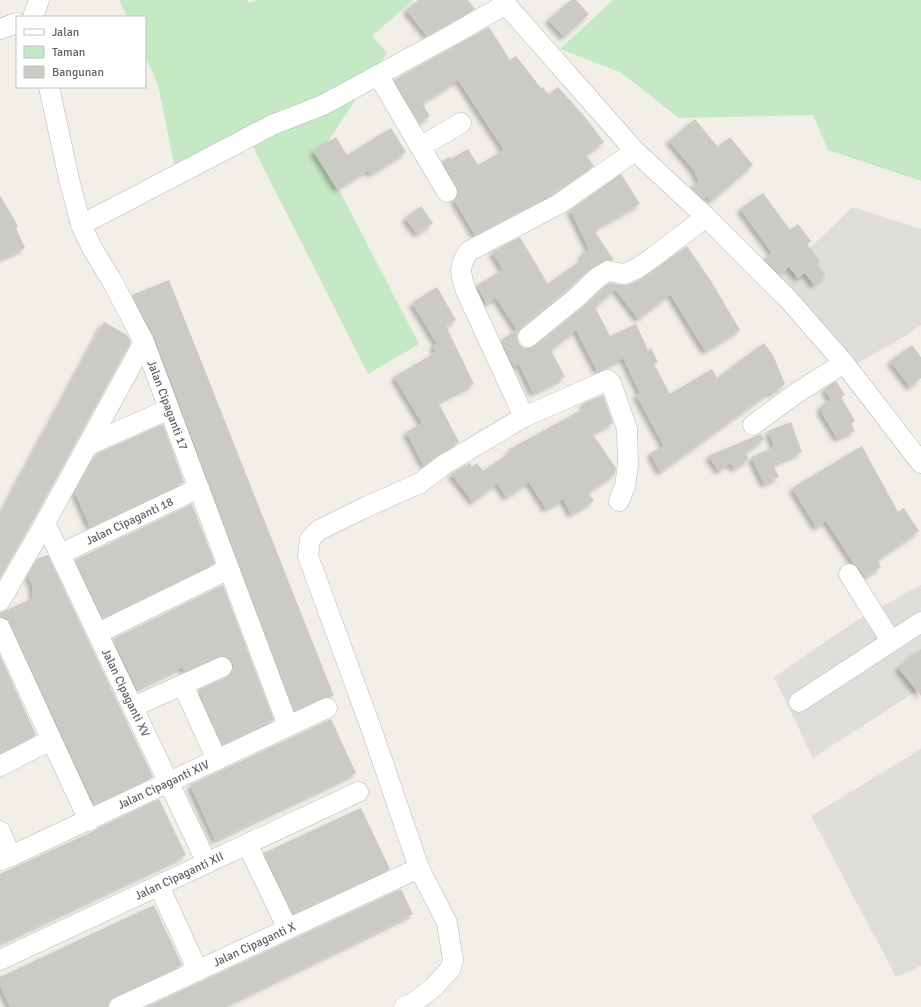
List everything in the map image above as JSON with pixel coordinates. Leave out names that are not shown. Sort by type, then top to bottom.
[{"type":"street","points":[[33,16],[39,0]]},
{"type":"street","points":[[81,225],[272,125],[323,105],[452,35],[504,2],[635,151],[706,217],[789,300],[844,363],[921,463]]},
{"type":"street","points":[[0,29],[16,23]]},
{"type":"street","points":[[378,75],[447,192]]},
{"type":"street","name":"Jalan Cipaganti 17","points":[[49,88],[69,179],[81,225],[92,248],[111,279],[144,342],[288,726]]},
{"type":"street","points":[[420,147],[461,123]]},
{"type":"street","points":[[524,417],[466,291],[460,271],[463,260],[469,251],[559,204],[635,151]]},
{"type":"street","points":[[528,337],[576,298],[598,277],[608,272],[624,274],[636,269],[706,217]]},
{"type":"street","points":[[0,601],[144,342]]},
{"type":"street","points":[[753,425],[798,392],[844,363]]},
{"type":"street","points":[[411,1006],[434,987],[451,968],[453,960],[448,923],[419,868],[371,728],[308,556],[310,539],[319,530],[420,482],[445,464],[524,417],[604,380],[609,381],[627,429],[628,465],[625,486],[619,501]]},
{"type":"street","points":[[88,445],[169,409]]},
{"type":"street","name":"Jalan Cipaganti 18","points":[[60,554],[199,488]]},
{"type":"street","name":"Jalan Cipaganti XV","points":[[45,522],[207,863]]},
{"type":"street","points":[[98,633],[229,569]]},
{"type":"street","points":[[850,574],[891,641]]},
{"type":"street","points":[[799,702],[921,622]]},
{"type":"street","points":[[0,628],[89,821]]},
{"type":"street","points":[[133,707],[222,667]]},
{"type":"street","points":[[183,684],[217,760]]},
{"type":"street","name":"Jalan Cipaganti XIV","points":[[6,858],[89,821],[327,708]]},
{"type":"street","points":[[0,766],[51,740]]},
{"type":"street","name":"Jalan Cipaganti XII","points":[[0,960],[358,792]]},
{"type":"street","points":[[0,831],[6,858]]},
{"type":"street","points":[[247,844],[288,929]]},
{"type":"street","name":"Jalan Cipaganti X","points":[[119,1007],[419,868]]},
{"type":"street","points":[[159,886],[198,971]]},
{"type":"shaded area","points":[[853,207],[921,229],[921,325],[907,335],[856,364],[776,280]]},
{"type":"shaded area","points":[[921,585],[921,688],[813,758],[774,677],[856,621]]},
{"type":"shaded area","points":[[921,749],[921,966],[896,977],[811,816]]},
{"type":"green space","points":[[119,0],[247,0],[249,3],[257,0],[413,0],[372,36],[387,53],[320,153],[419,344],[368,374],[248,137],[176,173],[158,85],[146,58],[146,16],[127,16]]},
{"type":"green space","points":[[613,0],[921,0],[921,181],[828,150],[813,115],[679,118],[620,72],[560,49]]},
{"type":"building","points":[[418,0],[468,0],[475,9],[427,36],[406,10]]},
{"type":"building","points":[[571,0],[576,0],[589,14],[564,37],[548,20]]},
{"type":"building","points":[[489,27],[510,60],[516,56],[541,88],[543,87],[549,95],[558,87],[585,117],[604,142],[586,155],[594,166],[553,194],[546,198],[546,196],[475,235],[454,200],[457,197],[457,187],[442,161],[450,157],[451,159],[468,149],[478,165],[504,150],[458,80],[422,103],[430,116],[419,123],[394,80]]},
{"type":"building","points":[[695,119],[718,147],[730,137],[753,165],[711,201],[707,196],[703,199],[691,188],[699,181],[695,175],[696,173],[669,141]]},
{"type":"building","points":[[391,128],[406,152],[371,174],[368,170],[337,189],[313,151],[336,137],[347,155]]},
{"type":"building","points":[[621,174],[640,204],[596,228],[598,231],[595,232],[614,260],[603,261],[592,267],[521,328],[517,333],[519,344],[524,348],[535,346],[583,307],[605,286],[610,283],[628,285],[640,280],[687,246],[711,281],[740,330],[705,351],[670,294],[638,319],[615,289],[595,307],[610,336],[636,324],[648,350],[651,348],[658,362],[654,364],[670,394],[712,369],[717,378],[764,343],[773,355],[785,384],[772,394],[770,392],[660,472],[650,453],[664,446],[636,395],[640,393],[623,358],[597,371],[576,330],[551,350],[565,377],[533,393],[519,364],[514,367],[501,340],[517,330],[496,298],[487,304],[477,285],[503,270],[492,252],[520,237],[548,284],[583,259],[581,255],[589,249],[570,210]]},
{"type":"building","points":[[763,193],[790,230],[798,224],[811,241],[807,244],[820,261],[817,264],[826,275],[814,285],[805,273],[798,278],[789,267],[779,274],[764,259],[772,253],[740,209]]},
{"type":"building","points":[[0,195],[18,226],[16,228],[25,248],[0,259]]},
{"type":"building","points":[[421,206],[433,223],[417,234],[405,218]]},
{"type":"building","points":[[169,280],[334,696],[322,698],[294,711],[155,338],[132,295]]},
{"type":"building","points":[[437,287],[456,320],[446,326],[474,384],[438,402],[459,442],[439,454],[424,466],[406,432],[422,423],[394,377],[436,352],[433,346],[437,344],[412,303]]},
{"type":"building","points":[[104,322],[127,335],[131,342],[0,578],[0,515]]},
{"type":"building","points":[[912,345],[921,357],[921,378],[910,387],[890,361]]},
{"type":"building","points":[[836,381],[845,395],[841,397],[855,421],[851,424],[855,431],[837,438],[821,412],[821,406],[831,400],[824,389]]},
{"type":"building","points":[[603,395],[613,423],[592,433],[616,468],[615,474],[588,492],[594,501],[571,514],[563,499],[546,509],[529,482],[506,497],[497,483],[473,502],[451,474],[470,463],[472,467],[477,463],[483,471],[511,452],[510,449],[585,408],[582,404]]},
{"type":"building","points":[[791,422],[802,452],[773,464],[779,477],[764,484],[751,457],[774,447],[768,431]]},
{"type":"building","points":[[163,424],[184,482],[90,527],[75,493],[94,457],[98,453]]},
{"type":"building","points":[[761,434],[764,439],[745,453],[749,459],[734,469],[730,463],[719,471],[708,456]]},
{"type":"building","points":[[862,446],[898,512],[904,508],[919,531],[877,560],[881,567],[865,577],[859,568],[854,564],[826,521],[816,527],[792,488]]},
{"type":"building","points":[[192,504],[215,563],[103,618],[75,560]]},
{"type":"building","points":[[48,555],[153,777],[94,804],[10,623],[6,618],[0,617],[0,613],[33,598],[32,585],[28,576],[37,559]]},
{"type":"building","points":[[223,585],[274,720],[222,744],[198,690],[231,674],[233,663],[229,658],[224,656],[217,657],[184,671],[182,667],[137,689],[113,639]]},
{"type":"building","points":[[921,649],[921,696],[898,668]]},
{"type":"building","points":[[0,655],[36,735],[0,753]]},
{"type":"building","points":[[331,719],[356,773],[215,840],[190,785]]},
{"type":"building","points":[[159,799],[186,855],[0,943],[0,874],[94,831]]},
{"type":"building","points":[[361,808],[390,869],[293,914],[264,853]]},
{"type":"building","points":[[401,889],[413,914],[222,1007],[146,1007]]},
{"type":"building","points":[[154,905],[182,965],[114,997],[109,1001],[108,1007],[10,1007],[0,986],[0,977]]}]
